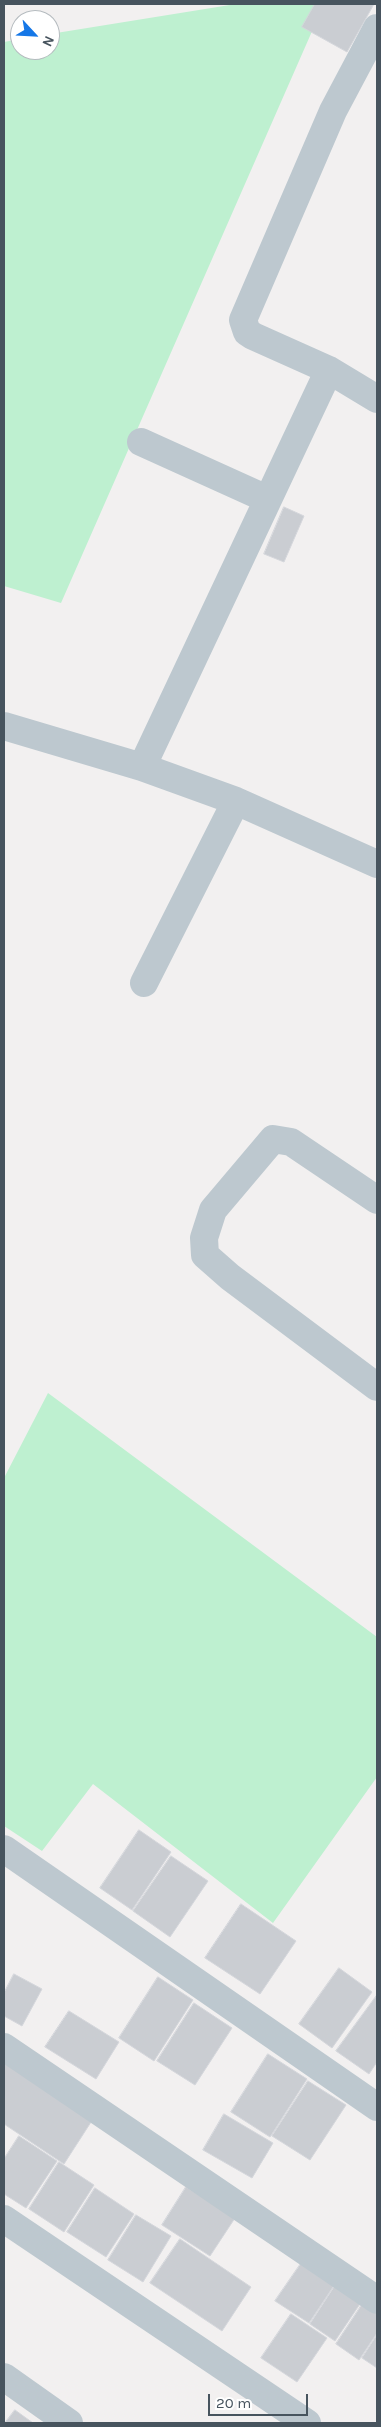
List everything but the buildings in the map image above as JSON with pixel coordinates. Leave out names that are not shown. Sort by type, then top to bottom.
[{"type":"street","points":[[377,28],[333,111],[242,320],[247,332],[253,336],[329,370],[377,399]]},
{"type":"street","points":[[142,767],[329,370]]},
{"type":"street","points":[[140,442],[267,499]]},
{"type":"street","points":[[4,726],[142,767],[236,801],[377,864]]},
{"type":"street","points":[[144,983],[236,801]]},
{"type":"street","points":[[377,1200],[322,1160],[291,1142],[273,1139],[213,1210],[204,1238],[204,1254],[230,1277],[377,1387]]},
{"type":"street","points":[[4,1849],[377,2107]]},
{"type":"street","points":[[4,2047],[377,2300]]},
{"type":"street","points":[[4,2219],[307,2423]]},
{"type":"street","points":[[4,2377],[69,2423]]},
{"type":"green space","points":[[236,4],[324,4],[61,603],[4,586],[4,42],[10,41],[10,60],[60,60],[60,32]]},
{"type":"green space","points":[[48,1393],[377,1637],[377,1777],[273,1923],[93,1784],[42,1851],[4,1826],[4,1478]]}]
